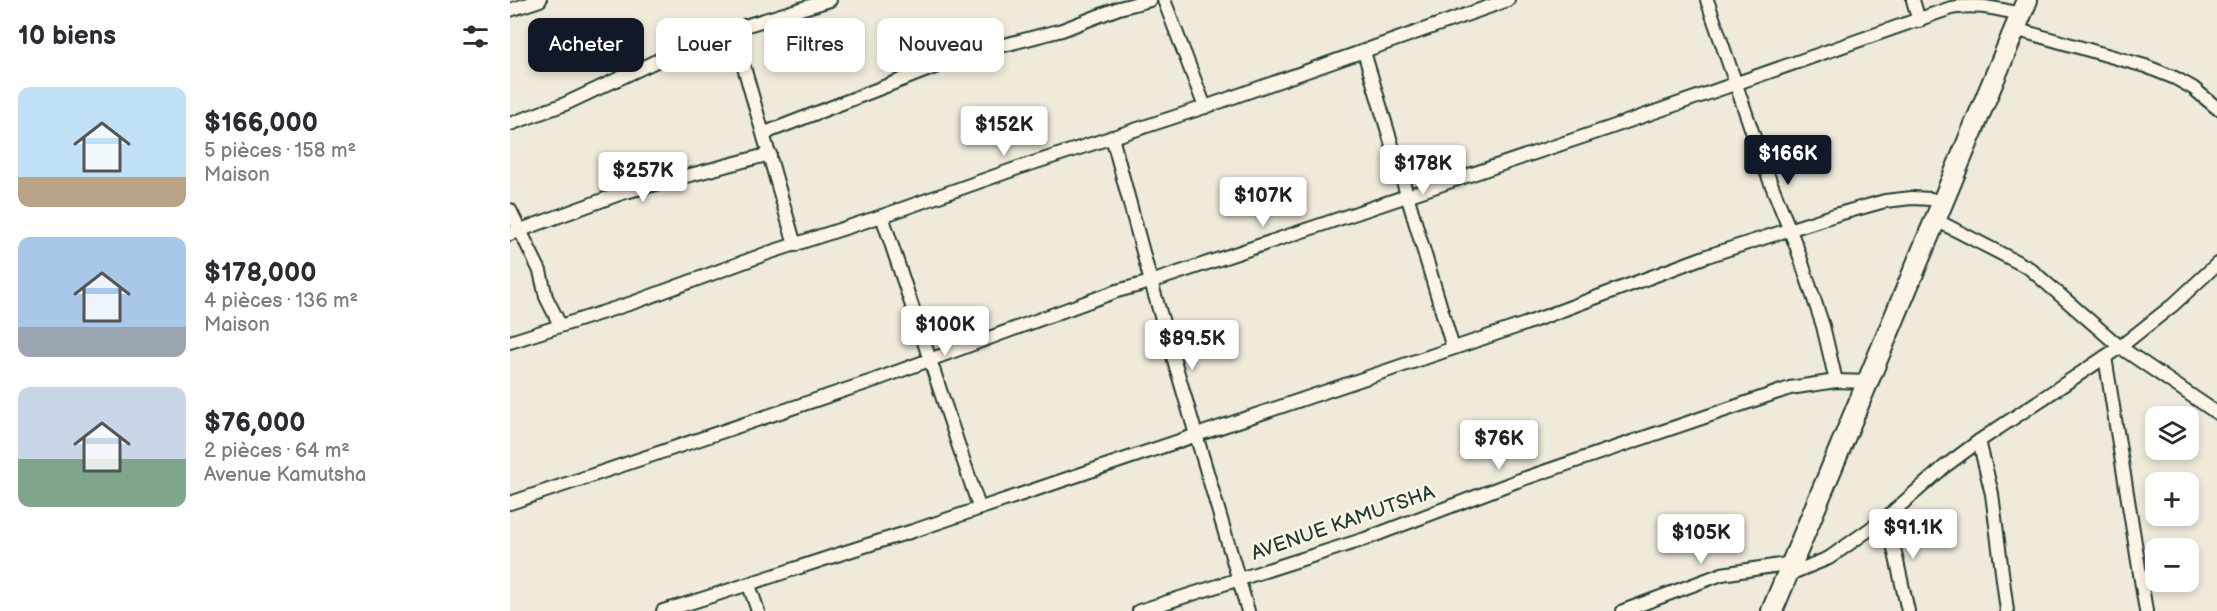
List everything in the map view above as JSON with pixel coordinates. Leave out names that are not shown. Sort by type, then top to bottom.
[{"type":"highway","points":[[1772,611],[2021,14]]},
{"type":"street","points":[[510,10],[540,0]]},
{"type":"street","points":[[752,23],[830,0]]},
{"type":"street","points":[[765,135],[770,131],[966,55],[1062,30],[1119,8],[1149,0]]},
{"type":"street","points":[[1164,0],[1204,107]]},
{"type":"street","points":[[510,342],[635,302],[795,244],[1204,107],[1508,0]]},
{"type":"street","points":[[1707,0],[1764,166],[1788,231],[1797,248],[1823,326],[1836,381]]},
{"type":"street","points":[[1913,0],[1919,21]]},
{"type":"street","points":[[510,503],[930,361],[1117,291],[1150,282],[1966,5],[1987,6],[2021,14],[2175,78],[2193,88],[2217,108]]},
{"type":"street","points":[[1364,52],[1453,348]]},
{"type":"street","points":[[510,124],[565,104],[656,61]]},
{"type":"street","points":[[746,72],[795,244]]},
{"type":"street","points":[[1112,137],[1150,282],[1248,611]]},
{"type":"street","points":[[514,232],[622,193],[770,154]]},
{"type":"street","points":[[663,611],[749,585],[835,554],[913,531],[1525,324],[1707,256],[1885,201],[1912,198],[1931,199],[1940,211],[2030,268],[2120,347],[2217,413]]},
{"type":"street","points":[[510,210],[514,232],[540,271],[546,297],[560,325]]},
{"type":"street","points":[[882,216],[979,507]]},
{"type":"street","points":[[1623,611],[1722,574],[1789,569],[1829,558],[1887,517],[1944,467],[1979,441],[2120,347],[2174,305],[2217,264]]},
{"type":"street","points":[[2105,357],[2146,611]]},
{"type":"street","name":"AVENUE KAMUTSHA","points":[[1139,611],[1365,539],[1517,481],[1780,392],[1836,381],[1869,382]]},
{"type":"street","points":[[1979,441],[1992,494],[2007,611]]},
{"type":"street","points":[[1887,517],[1908,611]]},
{"type":"street","points":[[749,585],[758,611]]}]
